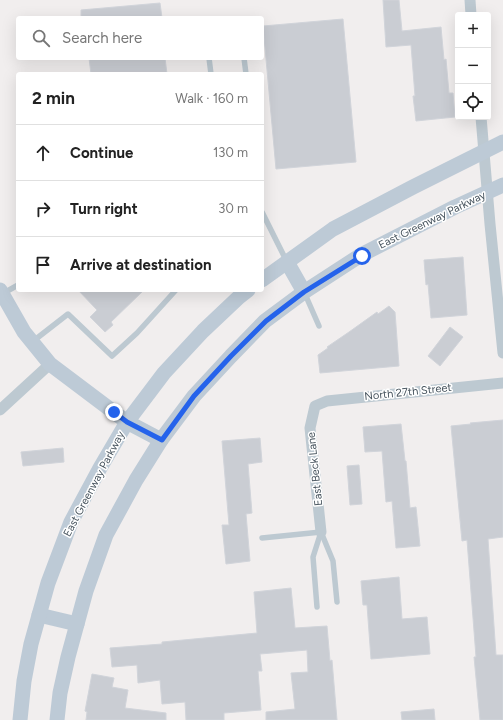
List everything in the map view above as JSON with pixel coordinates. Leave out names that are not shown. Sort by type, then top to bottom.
[{"type":"main road","points":[[264,279],[334,229],[503,142]]},
{"type":"main road","name":"East Greenway Parkway","points":[[57,720],[60,693],[68,657],[86,591],[106,536],[136,480],[162,440],[194,396],[266,321],[304,292],[362,256],[455,207],[503,185]]},
{"type":"main road","points":[[287,262],[304,292]]},
{"type":"main road","points":[[1,292],[24,332],[50,364],[127,422],[162,440]]},
{"type":"main road","name":"East Greenway Parkway","points":[[20,720],[24,681],[31,644],[48,583],[71,522],[127,422],[164,373],[208,326],[245,292]]},
{"type":"main road","points":[[39,615],[77,624]]},
{"type":"street","points":[[470,0],[471,12]]},
{"type":"street","points":[[481,120],[503,353]]},
{"type":"street","points":[[0,410],[50,364]]},
{"type":"street","name":"North 27th Street","points":[[315,406],[327,401],[503,383]]},
{"type":"street","name":"East Beck Lane","points":[[315,406],[310,428],[321,532]]},
{"type":"lane","points":[[209,60],[211,72]]},
{"type":"lane","points":[[244,60],[246,72]]},
{"type":"lane","points":[[264,222],[287,262]]},
{"type":"lane","points":[[1,292],[16,287]]},
{"type":"lane","points":[[32,342],[68,314],[112,356],[137,333],[174,292]]},
{"type":"lane","points":[[304,292],[319,326]]},
{"type":"lane","points":[[262,538],[321,532]]},
{"type":"lane","points":[[321,532],[333,561],[337,602]]},
{"type":"lane","points":[[317,607],[313,557],[321,532]]},
{"type":"building","points":[[383,0],[399,0],[402,31],[441,27],[449,93],[453,93],[455,117],[416,121],[413,96],[415,96],[411,45],[386,47]]},
{"type":"building","points":[[160,3],[162,16],[81,16],[81,10]]},
{"type":"building","points":[[343,19],[356,162],[276,169],[264,26]]},
{"type":"building","points":[[89,60],[165,60],[167,72],[91,72]]},
{"type":"building","points":[[463,257],[467,315],[431,318],[424,260]]},
{"type":"building","points":[[80,292],[142,292],[111,322],[113,325],[105,332],[90,317],[97,310]]},
{"type":"building","points":[[389,306],[395,312],[399,366],[320,373],[318,355],[377,312],[378,314]]},
{"type":"building","points":[[450,327],[463,337],[440,366],[428,356]]},
{"type":"building","points":[[503,420],[503,537],[488,539],[496,655],[503,655],[503,720],[480,720],[474,657],[476,657],[467,540],[462,541],[451,426]]},
{"type":"building","points":[[401,424],[410,508],[416,507],[420,546],[396,548],[392,501],[386,502],[382,451],[365,452],[363,427]]},
{"type":"building","points":[[260,438],[262,462],[248,464],[252,513],[246,514],[250,561],[226,564],[222,525],[229,525],[222,441]]},
{"type":"building","points":[[63,448],[64,462],[23,466],[21,452]]},
{"type":"building","points":[[359,465],[362,504],[350,505],[347,466]]},
{"type":"building","points":[[399,577],[402,619],[427,617],[430,654],[371,659],[367,605],[363,605],[361,581]]},
{"type":"building","points":[[291,588],[295,628],[327,626],[330,661],[332,660],[337,720],[266,720],[266,712],[295,709],[291,673],[308,672],[307,650],[260,654],[262,671],[258,671],[261,710],[224,713],[224,720],[186,720],[185,702],[162,704],[160,680],[138,683],[137,665],[112,667],[110,648],[162,644],[162,642],[257,633],[254,592]]},
{"type":"building","points":[[92,674],[114,678],[112,687],[128,690],[125,708],[166,713],[166,720],[86,720],[87,712],[85,711]]},
{"type":"building","points":[[434,709],[435,720],[402,720],[401,712]]},
{"type":"route","points":[[114,412],[127,422],[162,440],[194,396],[266,321],[304,292],[362,256]]}]
